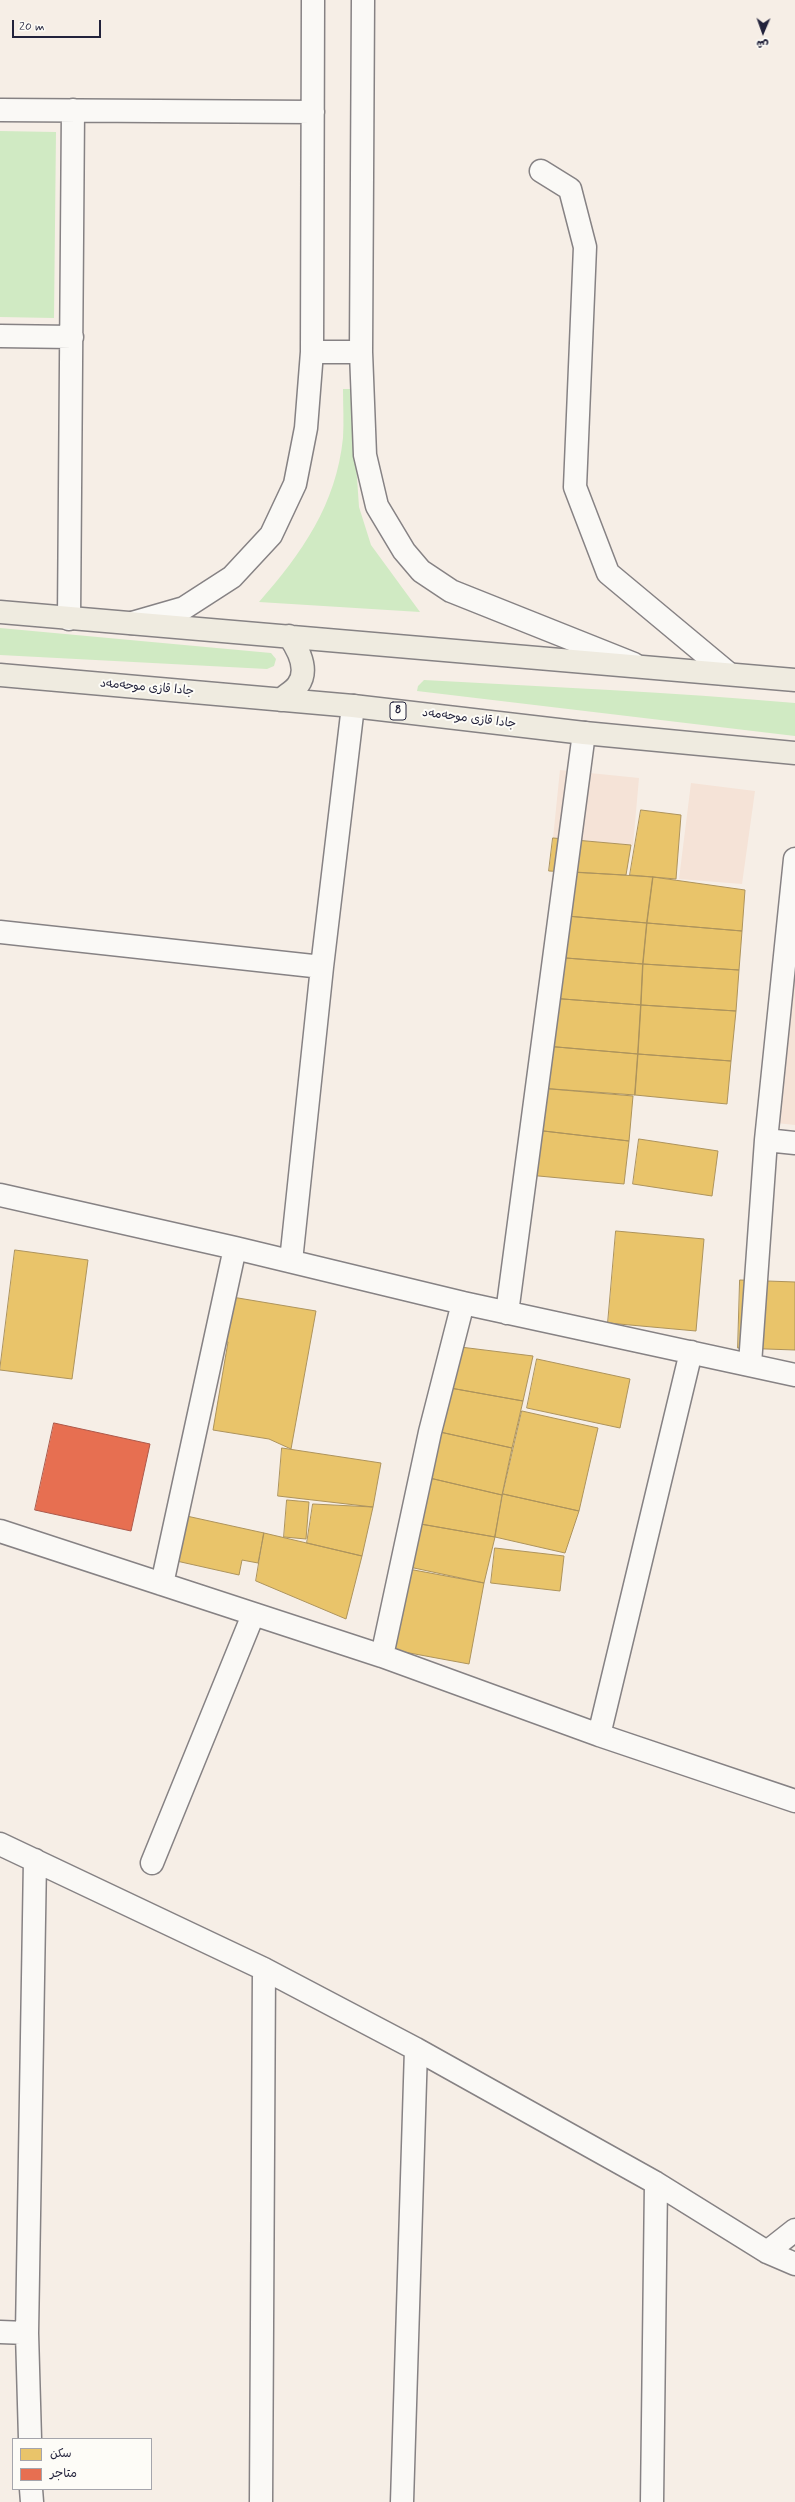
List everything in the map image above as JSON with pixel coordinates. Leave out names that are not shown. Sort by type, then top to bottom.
[{"type":"main road","points":[[0,612],[130,624],[635,664],[795,680]]},
{"type":"main road","points":[[281,700],[298,684],[302,668],[300,652],[289,636]]},
{"type":"main road","name":"جادا قازی موحەمەد","points":[[0,675],[353,706],[584,733],[795,753]]},
{"type":"street","points":[[130,624],[184,608],[232,578],[271,535],[295,484],[306,428],[312,352],[313,0]]},
{"type":"street","points":[[363,0],[361,352],[365,455],[369,481],[377,506],[404,551],[422,571],[452,591],[635,664]]},
{"type":"street","points":[[0,110],[313,112]]},
{"type":"street","points":[[69,619],[74,110]]},
{"type":"street","points":[[541,171],[570,189],[585,247],[575,487],[608,573],[728,673]]},
{"type":"street","points":[[0,336],[72,337]]},
{"type":"street","points":[[312,352],[361,352]]},
{"type":"street","points":[[291,1261],[322,967],[353,706]]},
{"type":"street","points":[[507,1313],[584,733]]},
{"type":"street","points":[[750,1364],[766,1140],[791,935],[795,859]]},
{"type":"street","points":[[0,932],[322,967]]},
{"type":"street","points":[[766,1140],[795,1143]]},
{"type":"street","points":[[0,1195],[291,1261],[507,1313],[750,1364],[795,1375]]},
{"type":"street","points":[[162,1584],[235,1248]]},
{"type":"street","points":[[382,1656],[430,1432],[463,1303]]},
{"type":"street","points":[[599,1735],[691,1352]]},
{"type":"street","points":[[0,1531],[382,1656],[599,1735],[795,1801]]},
{"type":"street","points":[[152,1863],[253,1615]]},
{"type":"street","points":[[0,1844],[264,1969],[416,2049],[656,2183],[767,2252],[795,2264]]},
{"type":"street","points":[[30,2438],[27,2333],[35,1860]]},
{"type":"street","points":[[261,2502],[264,1969]]},
{"type":"street","points":[[402,2502],[416,2049]]},
{"type":"street","points":[[652,2502],[656,2183]]},
{"type":"street","points":[[767,2252],[795,2230]]},
{"type":"street","points":[[0,2332],[27,2333]]},
{"type":"street","points":[[31,2490],[32,2502]]},
{"type":"shaded area","points":[[560,770],[639,778],[633,845],[553,838]]},
{"type":"shaded area","points":[[691,783],[755,791],[742,884],[679,879]]},
{"type":"shaded area","points":[[782,973],[795,974],[795,1125],[767,1122]]},
{"type":"green space","points":[[0,131],[56,132],[54,318],[0,317]]},
{"type":"green space","points":[[343,389],[351,389],[359,507],[371,545],[420,612],[259,602],[275,584],[303,546],[325,506],[333,485],[343,438]]},
{"type":"green space","points":[[0,628],[271,653],[276,659],[274,666],[267,669],[0,655]]},
{"type":"green space","points":[[424,680],[656,693],[795,703],[795,736],[417,691],[418,686]]},
{"type":"building: سكن","points":[[641,810],[681,815],[676,879],[630,875]]},
{"type":"building: سكن","points":[[553,838],[631,845],[626,875],[549,871]]},
{"type":"building: سكن","points":[[559,871],[653,877],[647,923],[555,915]]},
{"type":"building: سكن","points":[[653,877],[745,890],[742,931],[647,923]]},
{"type":"building: سكن","points":[[555,915],[647,923],[643,964],[553,957]]},
{"type":"building: سكن","points":[[647,923],[742,931],[739,970],[643,964]]},
{"type":"building: سكن","points":[[553,957],[643,964],[641,1005],[550,998]]},
{"type":"building: سكن","points":[[643,964],[739,970],[736,1011],[641,1005]]},
{"type":"building: سكن","points":[[550,998],[641,1005],[638,1054],[545,1046]]},
{"type":"building: سكن","points":[[641,1005],[736,1011],[731,1061],[638,1054]]},
{"type":"building: سكن","points":[[545,1046],[638,1054],[635,1095],[539,1088]]},
{"type":"building: سكن","points":[[638,1054],[731,1061],[727,1104],[635,1095]]},
{"type":"building: سكن","points":[[539,1088],[633,1096],[629,1141],[535,1130]]},
{"type":"building: سكن","points":[[535,1130],[629,1141],[624,1184],[528,1175]]},
{"type":"building: سكن","points":[[639,1139],[718,1151],[712,1196],[633,1184]]},
{"type":"building: سكن","points":[[616,1231],[704,1239],[696,1331],[608,1323]]},
{"type":"building: سكن","points":[[15,1250],[88,1260],[72,1379],[0,1370]]},
{"type":"building: سكن","points":[[740,1280],[795,1282],[795,1350],[738,1348]]},
{"type":"building: سكن","points":[[232,1297],[316,1311],[291,1449],[269,1439],[213,1430],[228,1342],[224,1342]]},
{"type":"building: سكن","points":[[444,1345],[533,1356],[523,1401],[439,1386]]},
{"type":"building: سكن","points":[[537,1359],[630,1379],[620,1428],[527,1408]]},
{"type":"building: سكن","points":[[439,1386],[523,1401],[512,1448],[431,1430]]},
{"type":"building: سكن","points":[[522,1411],[598,1428],[579,1511],[503,1494]]},
{"type":"building: سكن","points":[[431,1430],[512,1448],[502,1495],[421,1476]]},
{"type":"building: سكن","points":[[282,1448],[381,1463],[373,1507],[278,1496]]},
{"type":"building: سكن","points":[[421,1476],[502,1495],[495,1537],[409,1522]]},
{"type":"building: سكن","points":[[503,1494],[579,1511],[565,1553],[495,1537]]},
{"type":"building: سكن","points":[[287,1500],[309,1502],[306,1539],[284,1537]]},
{"type":"building: سكن","points":[[313,1504],[373,1507],[362,1556],[307,1543]]},
{"type":"building: سكن","points":[[182,1515],[264,1533],[258,1563],[242,1560],[239,1575],[172,1560]]},
{"type":"building: سكن","points":[[409,1522],[495,1537],[484,1583],[400,1565]]},
{"type":"building: سكن","points":[[264,1533],[362,1556],[346,1619],[256,1581]]},
{"type":"building: سكن","points":[[495,1548],[564,1556],[560,1591],[491,1583]]},
{"type":"building: سكن","points":[[392,1566],[484,1583],[469,1664],[377,1647]]},
{"type":"building: متاجر","points":[[54,1423],[150,1444],[131,1531],[35,1510]]}]
